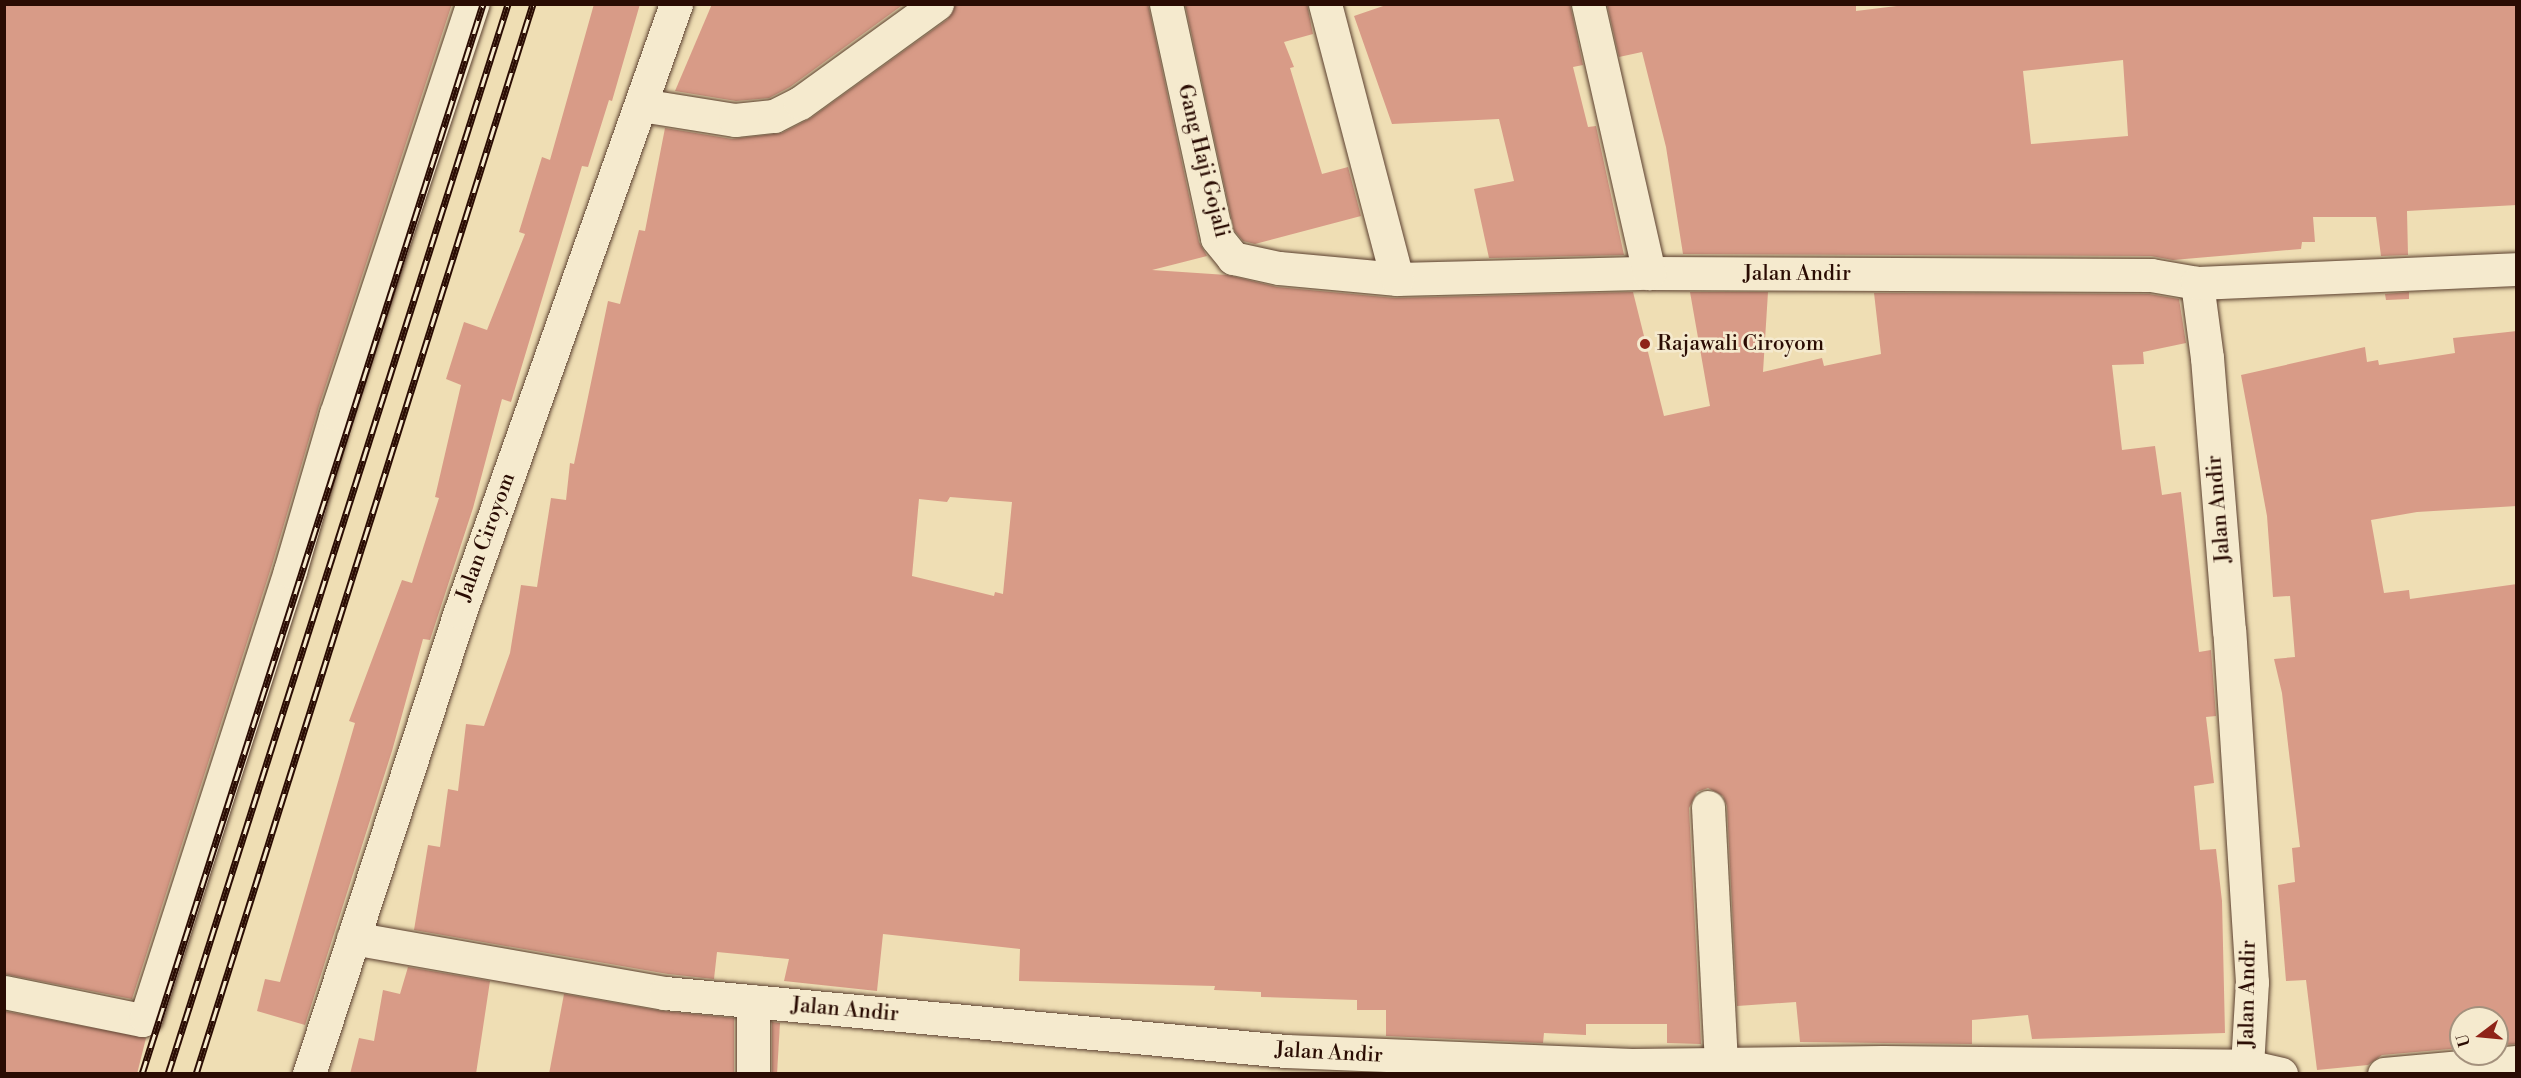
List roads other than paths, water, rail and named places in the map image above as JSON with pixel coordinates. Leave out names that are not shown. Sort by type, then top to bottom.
[{"type":"street","points":[[4,992],[142,1020],[146,1017],[290,571],[336,414],[472,4]]},
{"type":"street","name":"Jalan Ciroyom","points":[[309,1074],[460,612],[676,4]]},
{"type":"street","points":[[640,105],[735,120],[774,116],[800,103],[937,4]]},
{"type":"street","name":"Gang Haji Gojali","points":[[1166,4],[1217,238],[1233,258],[1279,268],[1397,279]]},
{"type":"street","points":[[1325,4],[1397,279]]},
{"type":"street","points":[[1588,4],[1649,273]]},
{"type":"street","name":"Jalan Andir","points":[[1397,279],[1649,273],[2151,275],[2197,283],[2517,269]]},
{"type":"street","name":"Jalan Andir","points":[[353,938],[665,993],[1286,1052],[1632,1070],[1721,1064],[1883,1068],[2247,1066],[2252,982],[2229,631],[2207,358],[2197,283]]},
{"type":"street","points":[[1708,807],[1721,1064]]},
{"type":"street","points":[[753,1001],[753,1074]]},
{"type":"street","points":[[2384,1074],[2517,1062]]},
{"type":"street","points":[[2247,1066],[2281,1074]]},
{"type":"railway","points":[[142,1074],[483,4]]},
{"type":"railway","points":[[168,1074],[508,4]]},
{"type":"railway","points":[[196,1074],[533,4]]},
{"type":"place","name":"Rajawali Ciroyom","points":[[1645,344]]}]
